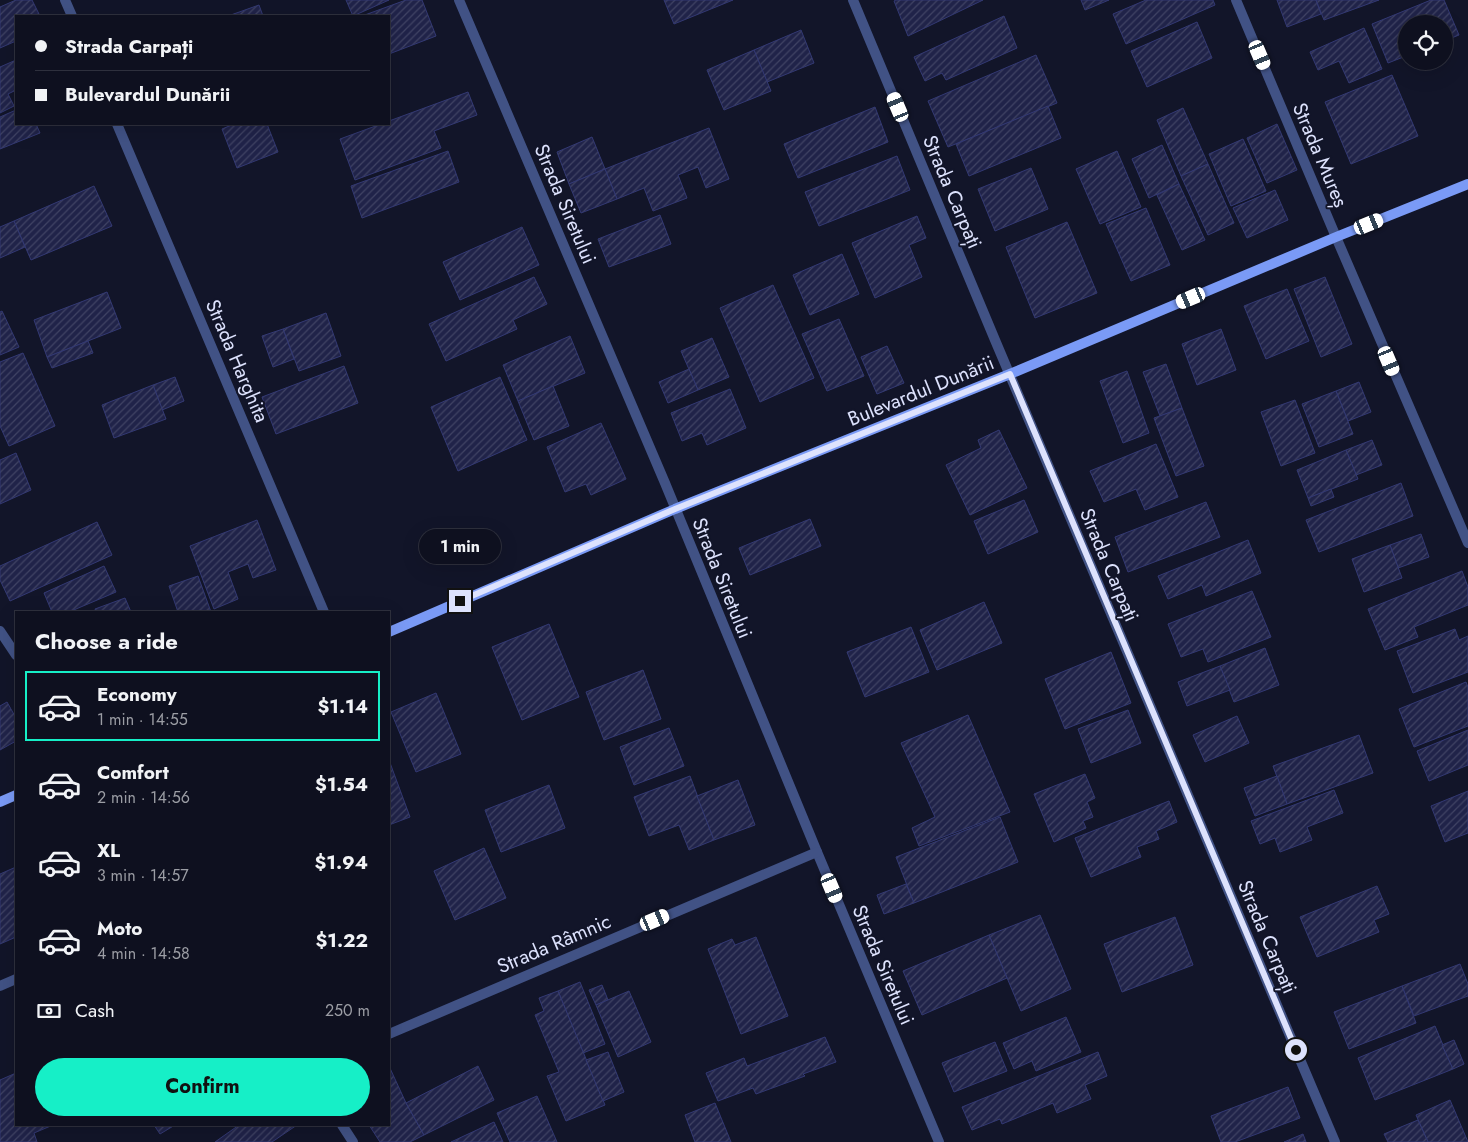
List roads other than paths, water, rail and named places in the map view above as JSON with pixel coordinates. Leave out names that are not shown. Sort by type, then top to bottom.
[{"type":"street","points":[[65,0],[72,15]]},
{"type":"street","name":"Strada Siretului","points":[[459,0],[675,509],[816,852],[939,1142]]},
{"type":"street","name":"Strada Carpați","points":[[853,0],[1335,1142]]},
{"type":"street","name":"Strada Mureș","points":[[1236,0],[1336,238],[1468,543]]},
{"type":"street","name":"Strada Harghita","points":[[117,125],[324,611]]},
{"type":"street","name":"Bulevardul Dunării","points":[[390,632],[675,509],[1010,374],[1468,184]]},
{"type":"street","points":[[0,631],[15,654]]},
{"type":"street","points":[[0,802],[15,795]]},
{"type":"street","name":"Strada Râmnic","points":[[390,1034],[816,852]]},
{"type":"street","points":[[0,986],[15,979]]},
{"type":"street","points":[[343,1126],[353,1142]]}]
